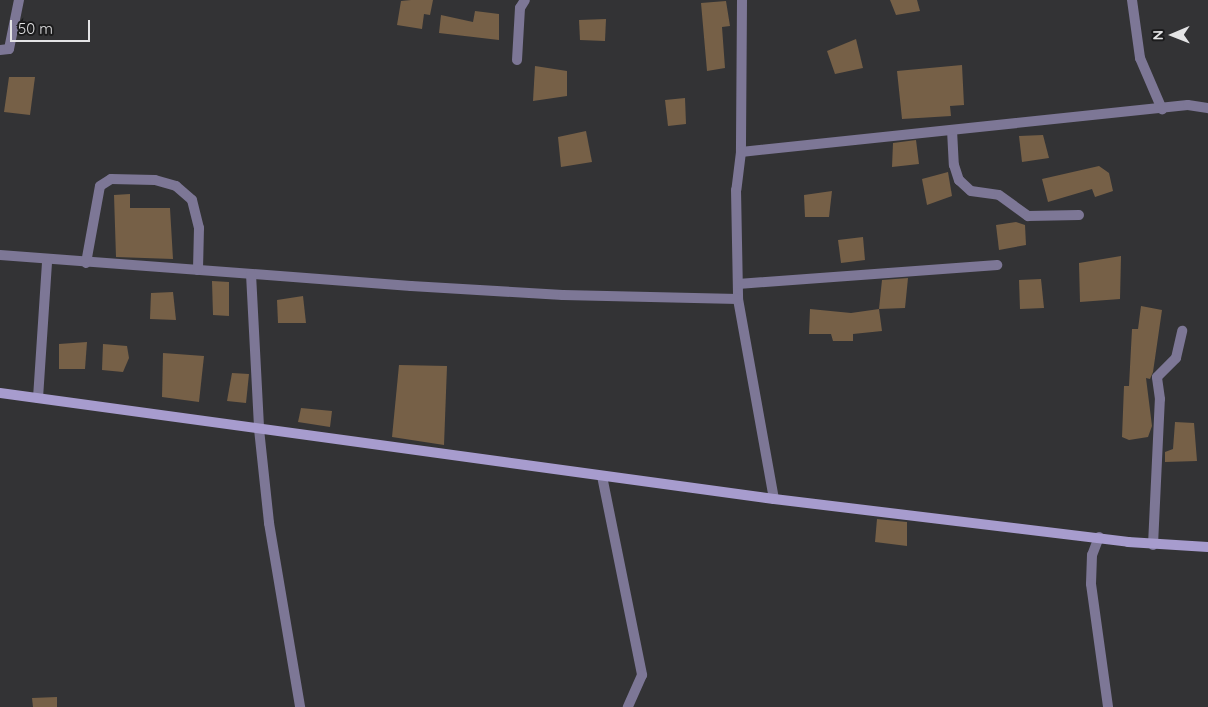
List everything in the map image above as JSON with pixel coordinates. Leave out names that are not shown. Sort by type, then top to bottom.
[{"type":"street","points":[[0,50],[9,48],[18,0]]},
{"type":"street","points":[[517,60],[520,8],[525,0]]},
{"type":"street","points":[[742,0],[741,152],[736,190],[738,298],[774,499]]},
{"type":"street","points":[[1132,0],[1140,58],[1162,109]]},
{"type":"street","points":[[741,152],[1188,105],[1208,108]]},
{"type":"street","points":[[952,130],[954,165],[959,180],[971,191],[999,195],[1028,216],[1079,216]]},
{"type":"street","points":[[86,263],[100,186],[111,179],[155,180],[176,186],[192,200],[199,228],[198,270]]},
{"type":"street","points":[[0,255],[47,261],[564,295],[738,298]]},
{"type":"street","points":[[38,398],[47,261]]},
{"type":"street","points":[[738,284],[997,265]]},
{"type":"street","points":[[251,274],[259,429],[269,523],[300,707]]},
{"type":"street","points":[[1153,545],[1160,399],[1157,377],[1176,358],[1182,331]]},
{"type":"street","points":[[0,393],[774,499],[1153,545],[1208,547]]},
{"type":"street","points":[[602,476],[642,675],[628,707]]},
{"type":"street","points":[[1099,537],[1092,555],[1091,584],[1108,707]]},
{"type":"building","points":[[433,0],[430,15],[424,14],[422,29],[397,25],[401,1]]},
{"type":"building","points":[[890,0],[917,0],[920,11],[896,15]]},
{"type":"building","points":[[726,1],[730,26],[722,27],[725,68],[707,71],[701,3]]},
{"type":"building","points":[[475,11],[499,14],[499,40],[439,33],[441,15],[473,22]]},
{"type":"building","points":[[606,19],[605,41],[580,40],[579,20]]},
{"type":"building","points":[[856,39],[863,68],[835,74],[827,51]]},
{"type":"building","points":[[962,65],[964,105],[950,106],[951,116],[902,119],[897,71]]},
{"type":"building","points":[[535,66],[567,71],[567,96],[533,101]]},
{"type":"building","points":[[9,77],[35,77],[30,115],[4,112]]},
{"type":"building","points":[[685,98],[686,124],[668,126],[665,100]]},
{"type":"building","points":[[586,131],[592,162],[561,167],[558,137]]},
{"type":"building","points":[[1043,135],[1049,158],[1022,162],[1019,136]]},
{"type":"building","points":[[916,140],[919,164],[892,167],[893,143]]},
{"type":"building","points":[[1099,166],[1109,173],[1113,191],[1095,197],[1092,189],[1048,202],[1042,179]]},
{"type":"building","points":[[948,172],[952,196],[927,205],[922,179]]},
{"type":"building","points":[[832,191],[829,217],[805,217],[804,195]]},
{"type":"building","points":[[130,194],[130,208],[170,208],[173,259],[116,257],[114,195]]},
{"type":"building","points":[[1016,222],[1025,225],[1026,245],[999,250],[996,225]]},
{"type":"building","points":[[863,237],[865,260],[841,263],[838,240]]},
{"type":"building","points":[[1121,256],[1120,299],[1080,302],[1079,263]]},
{"type":"building","points":[[908,278],[905,308],[879,309],[882,280]]},
{"type":"building","points":[[1041,279],[1044,308],[1020,309],[1019,280]]},
{"type":"building","points":[[212,281],[229,282],[229,316],[213,315]]},
{"type":"building","points":[[173,292],[176,320],[150,319],[151,293]]},
{"type":"building","points":[[303,296],[306,323],[278,323],[277,300]]},
{"type":"building","points":[[1141,306],[1162,310],[1153,372],[1150,379],[1146,378],[1152,426],[1148,437],[1129,440],[1122,437],[1124,386],[1129,386],[1132,329],[1138,329]]},
{"type":"building","points":[[810,309],[851,313],[879,309],[882,331],[853,334],[853,341],[833,341],[831,334],[809,334]]},
{"type":"building","points":[[87,342],[85,369],[59,369],[59,344]]},
{"type":"building","points":[[103,344],[127,346],[129,358],[123,372],[102,370]]},
{"type":"building","points":[[163,353],[204,356],[199,402],[162,397]]},
{"type":"building","points":[[399,365],[447,366],[444,445],[392,437]]},
{"type":"building","points":[[232,373],[249,374],[246,403],[227,401]]},
{"type":"building","points":[[301,408],[332,411],[330,427],[298,422]]},
{"type":"building","points":[[1175,422],[1194,423],[1197,461],[1165,462],[1165,452],[1173,449]]},
{"type":"building","points":[[877,519],[907,522],[907,546],[875,542]]},
{"type":"building","points":[[57,697],[57,707],[33,707],[32,698]]}]
